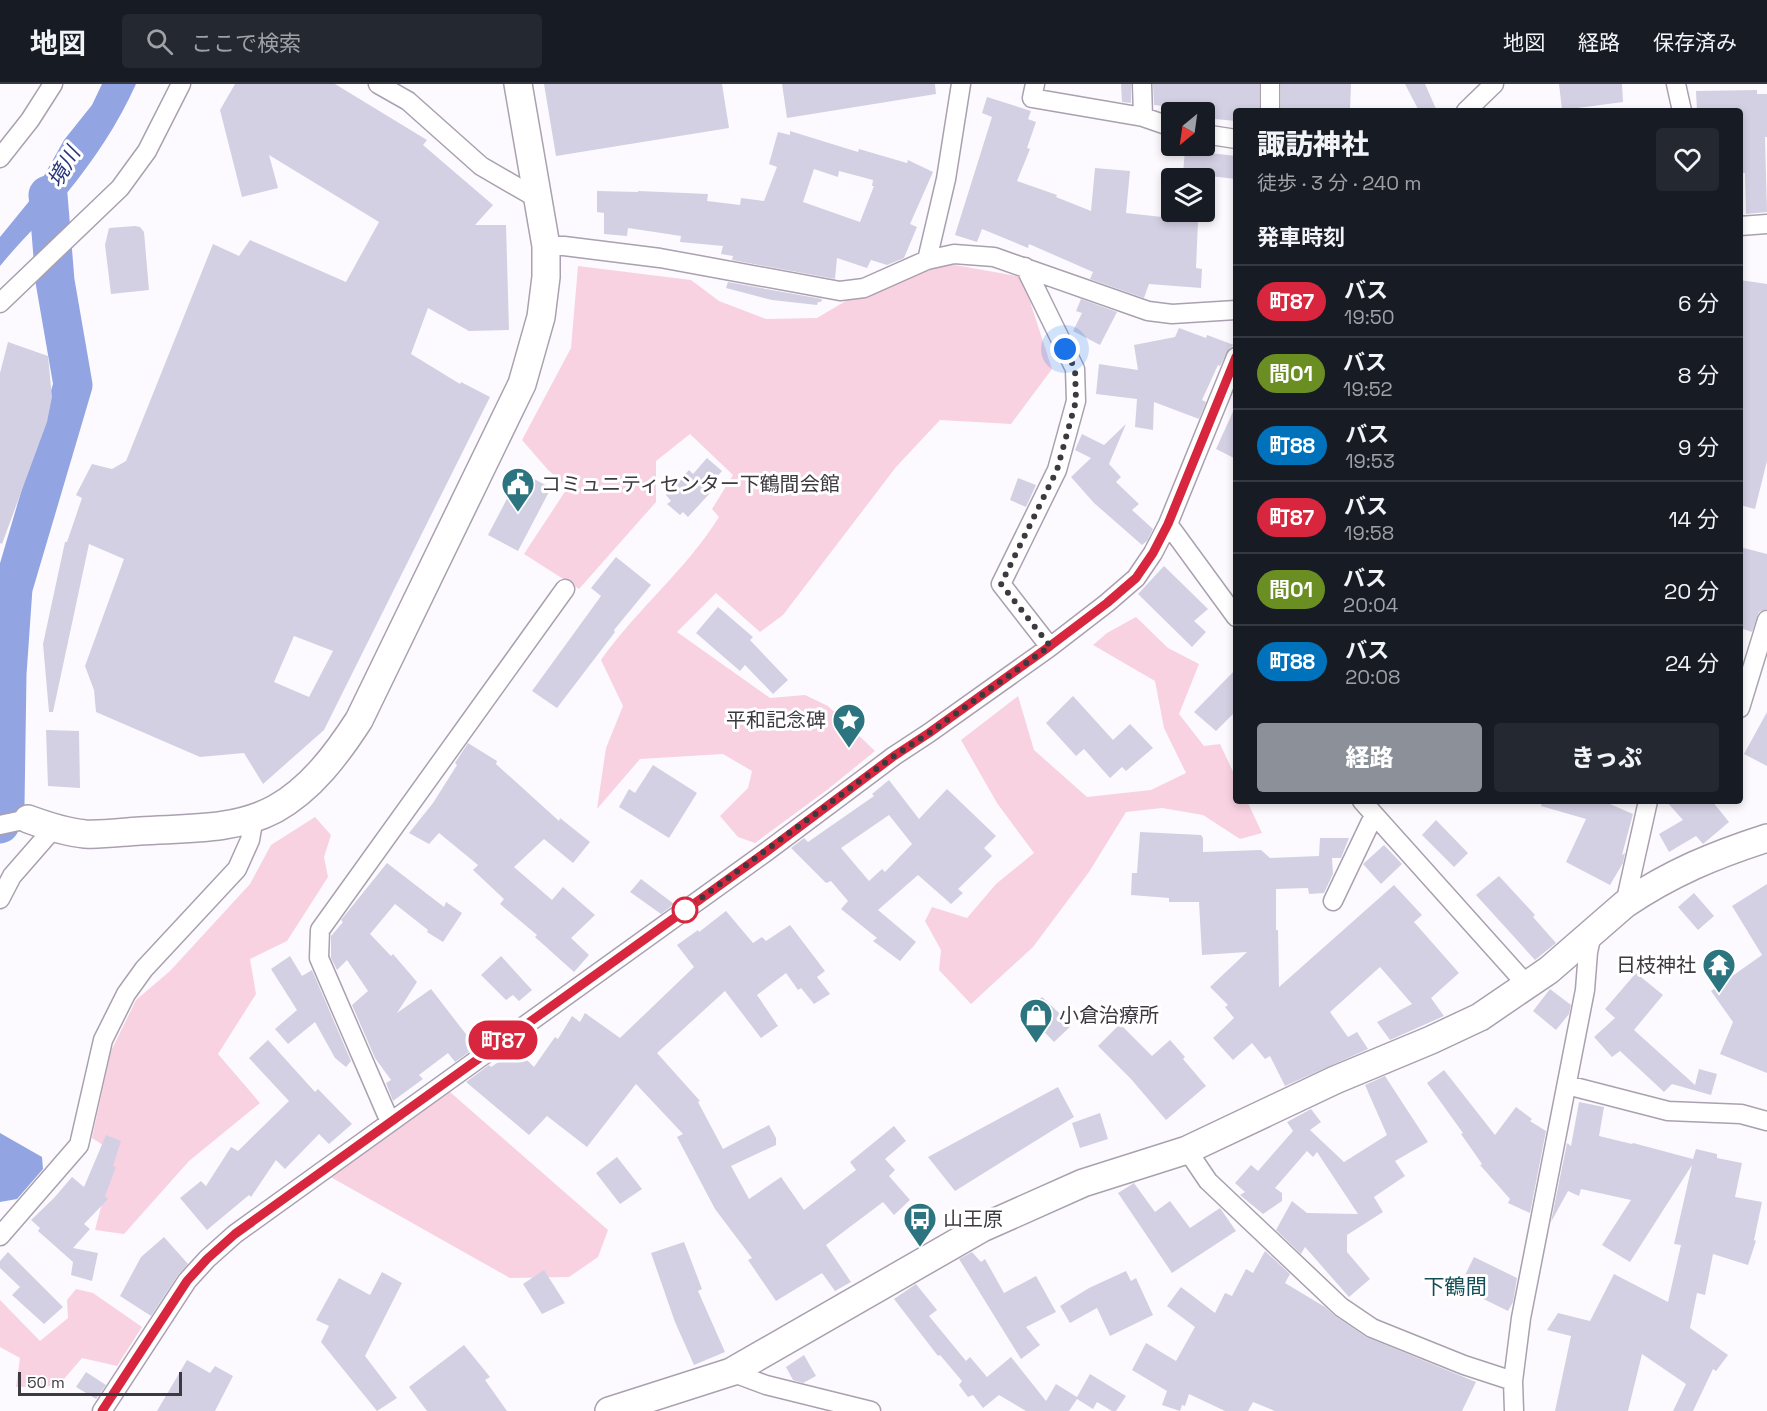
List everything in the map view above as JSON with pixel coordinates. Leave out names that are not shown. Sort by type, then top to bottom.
[{"type":"street","points":[[0,159],[30,120],[53,84]]},
{"type":"street","points":[[0,303],[120,188],[147,150],[181,84]]},
{"type":"street","points":[[378,84],[408,101],[481,166],[538,199]]},
{"type":"street","points":[[0,825],[28,819],[53,829],[87,834],[222,826],[255,818],[275,808],[323,769],[342,747],[359,720],[522,384],[541,317],[546,277],[546,246],[518,84]]},
{"type":"street","points":[[927,260],[946,179],[961,84]]},
{"type":"street","points":[[1035,84],[1032,98],[1143,117],[1161,123]]},
{"type":"street","points":[[1142,84],[1143,117]]},
{"type":"street","points":[[1270,84],[1270,108]]},
{"type":"street","points":[[1469,108],[1494,84]]},
{"type":"street","points":[[1676,84],[1681,108]]},
{"type":"street","points":[[1215,136],[1233,139]]},
{"type":"street","points":[[1743,226],[1767,224]]},
{"type":"street","points":[[546,246],[564,246],[660,258],[840,291],[864,288],[927,260],[954,254],[994,257],[1148,311],[1172,314],[1233,310]]},
{"type":"street","points":[[1025,267],[1075,369],[1076,401],[1057,470],[1001,584],[1050,646]]},
{"type":"street","points":[[102,1411],[176,1297],[207,1259],[235,1234],[766,852],[894,756],[1050,646],[1136,578],[1153,553],[1168,524],[1233,364]]},
{"type":"street","points":[[1168,524],[1233,613]]},
{"type":"street","points":[[390,1122],[319,958],[320,930],[565,589]]},
{"type":"street","points":[[1743,698],[1767,620]]},
{"type":"street","points":[[1625,904],[1647,804]]},
{"type":"street","points":[[1333,901],[1368,808],[1527,985]]},
{"type":"street","points":[[0,1236],[79,1145],[103,1040],[126,994],[144,969],[237,869],[250,840],[255,818]]},
{"type":"street","points":[[0,899],[12,876],[53,829]]},
{"type":"street","points":[[626,1408],[731,1372],[982,1228],[1083,1183],[1187,1150],[1335,1080],[1480,1017],[1527,985],[1592,934],[1625,904],[1682,870],[1719,853],[1767,838]]},
{"type":"street","points":[[1514,1411],[1513,1381],[1521,1318],[1585,990],[1592,934]]},
{"type":"street","points":[[1567,1085],[1668,1111],[1741,1114],[1767,1121]]},
{"type":"street","points":[[1187,1150],[1208,1181],[1341,1307],[1372,1328],[1464,1365],[1513,1381]]},
{"type":"street","points":[[731,1372],[766,1385],[871,1411]]},
{"type":"shaded area","points":[[927,260],[1022,277],[1052,369],[1011,424],[940,420],[896,467],[783,615],[760,632],[716,593],[677,632],[770,698],[805,695],[828,706],[875,751],[755,843],[738,837],[720,816],[748,788],[752,771],[723,754],[640,759],[597,809],[606,748],[623,706],[601,660],[706,536],[719,517],[712,509],[733,475],[690,434],[656,461],[656,502],[579,589],[524,554],[568,487],[548,470],[522,440],[571,348],[578,266],[691,280],[719,301],[766,319],[817,318]]},
{"type":"shaded area","points":[[1136,617],[1168,648],[1199,664],[1179,714],[1204,746],[1220,744],[1233,772],[1233,804],[1248,804],[1262,833],[1240,839],[1203,815],[1162,808],[1126,812],[1089,872],[1033,947],[971,1004],[939,970],[941,950],[925,921],[932,907],[967,918],[996,884],[1034,853],[997,803],[961,740],[1018,696],[1034,750],[1087,797],[1151,790],[1186,773],[1164,728],[1155,681],[1093,645],[1107,633]]},
{"type":"shaded area","points":[[315,817],[331,835],[324,857],[328,877],[287,941],[250,959],[256,994],[218,1054],[260,1103],[189,1161],[124,1234],[95,1230],[115,1153],[92,1138],[111,1051],[136,1000],[170,971],[250,884],[271,845]]},
{"type":"shaded area","points":[[450,1092],[608,1230],[598,1257],[569,1277],[510,1278],[327,1175]]},
{"type":"shaded area","points":[[76,1289],[93,1293],[142,1327],[117,1366],[82,1358],[58,1386],[16,1387],[20,1358],[0,1347],[0,1300],[40,1341],[68,1318],[67,1300]]},
{"type":"water","name":"境川","points":[[102,84],[136,84],[105,141],[86,168],[66,194],[0,266],[0,237],[31,199],[64,140],[92,105]]},
{"type":"water","points":[[0,1133],[42,1157],[43,1169],[17,1199],[0,1202]]},
{"type":"building","points":[[235,84],[335,84],[427,140],[423,145],[493,205],[475,225],[506,225],[509,330],[469,331],[428,308],[411,354],[460,384],[461,382],[490,397],[324,730],[263,784],[244,753],[200,757],[96,712],[94,690],[85,666],[124,559],[89,544],[53,712],[49,712],[43,644],[65,542],[67,542],[82,498],[76,495],[92,464],[112,469],[126,461],[213,244],[239,256],[250,240],[346,282],[379,222],[269,155],[278,188],[242,197],[220,110]],"holes":[[[294,636],[333,651],[309,697],[274,682]]]},
{"type":"building","points":[[544,84],[722,84],[729,128],[556,156]]},
{"type":"building","points":[[782,84],[935,84],[936,94],[787,118]]},
{"type":"building","points":[[1121,84],[1131,84],[1131,103],[1122,102]]},
{"type":"building","points":[[1153,84],[1259,84],[1259,108],[1233,108],[1233,121],[1215,119],[1215,102],[1161,102],[1161,106],[1154,105]]},
{"type":"building","points":[[1281,84],[1351,84],[1350,108],[1281,108]]},
{"type":"building","points":[[1405,84],[1425,84],[1436,108],[1417,108]]},
{"type":"building","points":[[1559,84],[1622,84],[1623,102],[1562,108]]},
{"type":"building","points":[[1757,90],[1757,94],[1767,94],[1767,137],[1765,137],[1767,212],[1746,214],[1745,173],[1743,173],[1743,108],[1697,108],[1696,91]]},
{"type":"building","points":[[987,97],[1031,111],[1028,119],[1036,122],[1027,148],[1030,149],[1017,181],[1057,195],[1056,197],[1091,211],[1095,168],[1130,171],[1126,213],[1161,217],[1161,222],[1198,222],[1196,268],[1202,269],[1201,288],[1149,284],[1144,298],[1090,279],[1093,272],[1029,244],[1028,248],[982,229],[977,242],[955,235],[992,117],[982,113]]},
{"type":"building","points":[[790,131],[858,152],[859,149],[907,163],[908,160],[933,172],[910,224],[917,227],[904,258],[887,265],[871,260],[867,268],[837,258],[835,279],[732,260],[733,256],[721,254],[723,246],[680,242],[681,236],[628,228],[627,236],[604,234],[604,213],[597,212],[597,191],[708,194],[707,201],[740,205],[741,198],[764,201],[777,167],[769,164],[778,132],[790,135]],"holes":[[[814,169],[838,177],[839,171],[873,180],[872,186],[874,186],[860,222],[803,202]]]},
{"type":"building","points":[[1215,154],[1233,156],[1233,179],[1215,177],[1215,168],[1183,168],[1184,156],[1215,156]]},
{"type":"building","points":[[140,227],[144,232],[149,290],[111,294],[105,245],[109,228]]},
{"type":"building","points":[[1743,280],[1767,284],[1767,461],[1755,509],[1743,506]]},
{"type":"building","points":[[728,282],[822,299],[817,305],[772,300],[726,288]]},
{"type":"building","points":[[1081,299],[1117,312],[1100,345],[1073,331],[1082,313],[1076,311]]},
{"type":"building","points":[[1179,328],[1206,338],[1207,335],[1233,346],[1220,366],[1218,365],[1202,400],[1206,402],[1199,419],[1154,402],[1153,430],[1135,427],[1137,399],[1096,394],[1099,364],[1138,370],[1134,345],[1175,337]]},
{"type":"building","points":[[8,342],[48,356],[52,397],[47,422],[2,544],[0,543],[0,373]]},
{"type":"building","points":[[1233,412],[1233,458],[1216,449]]},
{"type":"building","points":[[1126,424],[1109,464],[1121,477],[1116,482],[1139,504],[1132,510],[1153,529],[1147,541],[1142,545],[1094,503],[1071,477],[1091,458],[1075,450],[1082,434],[1104,445]]},
{"type":"building","points":[[707,458],[722,471],[707,488],[711,492],[688,517],[683,512],[680,515],[667,504],[671,501],[666,495],[689,470],[693,474]]},
{"type":"building","points":[[521,472],[551,488],[518,551],[488,535]]},
{"type":"building","points":[[1018,478],[1036,485],[1026,507],[1010,500]]},
{"type":"building","points":[[1743,548],[1767,554],[1767,609],[1759,612],[1752,632],[1743,629]]},
{"type":"building","points":[[616,557],[651,585],[614,630],[615,632],[557,708],[532,691],[601,596],[591,588]]},
{"type":"building","points":[[1164,566],[1208,609],[1194,621],[1206,632],[1192,647],[1138,594]]},
{"type":"building","points":[[718,607],[753,637],[750,640],[788,680],[773,694],[745,665],[740,671],[696,633]]},
{"type":"building","points":[[1233,672],[1233,714],[1216,731],[1194,712]]},
{"type":"building","points":[[1073,696],[1113,740],[1130,724],[1153,748],[1126,771],[1122,767],[1110,778],[1084,749],[1076,756],[1046,723]]},
{"type":"building","points":[[1767,712],[1767,766],[1744,754]]},
{"type":"building","points":[[46,730],[79,731],[80,788],[48,786]]},
{"type":"building","points":[[468,743],[497,761],[496,764],[559,821],[560,818],[590,842],[573,863],[544,839],[514,867],[552,900],[563,887],[595,915],[571,938],[589,955],[574,972],[535,937],[537,935],[500,904],[504,899],[473,870],[478,865],[439,833],[429,844],[409,833],[433,803]]},
{"type":"building","points":[[653,765],[697,793],[669,838],[619,807],[629,789],[635,793]]},
{"type":"building","points":[[889,780],[919,819],[947,789],[996,836],[984,848],[992,856],[958,889],[963,893],[951,904],[918,875],[878,910],[916,942],[900,961],[873,941],[877,938],[841,909],[848,901],[831,881],[826,883],[791,848],[804,838],[808,842],[874,796],[872,794]],"holes":[[[889,815],[912,844],[885,872],[882,869],[869,881],[841,848]]]},
{"type":"building","points":[[1541,804],[1610,804],[1633,814],[1622,855],[1625,853],[1623,863],[1610,885],[1566,862],[1586,819],[1541,806]]},
{"type":"building","points":[[1669,804],[1714,804],[1729,822],[1703,844],[1696,836],[1669,852],[1659,834],[1683,820]]},
{"type":"building","points":[[1436,820],[1468,853],[1454,867],[1422,835]]},
{"type":"building","points":[[1140,832],[1201,835],[1203,852],[1261,850],[1270,858],[1319,856],[1320,838],[1349,838],[1341,858],[1332,858],[1333,874],[1324,893],[1309,894],[1308,888],[1276,889],[1279,987],[1394,885],[1422,915],[1414,922],[1459,973],[1431,998],[1444,1016],[1390,1040],[1377,1022],[1412,1004],[1380,967],[1330,1012],[1348,1037],[1357,1032],[1368,1049],[1285,1086],[1270,1056],[1265,1059],[1252,1043],[1233,1060],[1213,1038],[1234,1018],[1225,1007],[1228,1005],[1210,987],[1247,952],[1202,955],[1199,902],[1169,902],[1169,898],[1131,895],[1132,873],[1137,873]]},
{"type":"building","points":[[1384,845],[1402,864],[1381,884],[1363,864]]},
{"type":"building","points":[[387,863],[444,907],[446,902],[462,913],[443,942],[427,932],[428,930],[395,904],[370,934],[391,956],[393,954],[417,982],[397,1013],[431,989],[476,1047],[455,1062],[448,1053],[419,1075],[423,1079],[393,1101],[386,1083],[391,1080],[375,1058],[352,1005],[368,991],[347,960],[337,970],[331,958],[331,936],[343,922],[341,920]]},
{"type":"building","points":[[1499,876],[1535,915],[1533,917],[1556,943],[1535,960],[1476,895]]},
{"type":"building","points":[[641,879],[674,904],[661,914],[630,892]]},
{"type":"building","points":[[1767,884],[1767,1073],[1720,1054],[1733,1022],[1711,991],[1762,955],[1732,906]]},
{"type":"building","points":[[1694,893],[1714,916],[1698,930],[1678,907]]},
{"type":"building","points":[[726,911],[753,943],[762,937],[766,941],[790,925],[825,971],[817,977],[830,994],[814,1004],[801,988],[798,990],[786,973],[757,995],[778,1026],[761,1038],[725,991],[657,1053],[700,1101],[698,1102],[723,1149],[769,1125],[776,1138],[776,1145],[731,1166],[749,1199],[781,1177],[804,1210],[856,1170],[850,1162],[894,1126],[906,1141],[885,1159],[895,1170],[889,1176],[910,1200],[894,1215],[883,1202],[826,1245],[851,1282],[835,1291],[822,1273],[776,1301],[748,1260],[752,1258],[715,1209],[677,1137],[683,1134],[636,1084],[587,1147],[547,1116],[529,1135],[466,1082],[489,1065],[491,1067],[506,1057],[515,1048],[534,1067],[555,1037],[558,1039],[572,1016],[580,1022],[585,1013],[620,1038],[694,967],[677,945],[698,930],[699,932]]},
{"type":"building","points":[[290,956],[302,976],[312,970],[351,1061],[346,1067],[335,1058],[315,1022],[288,1044],[275,1029],[297,1010],[271,969]]},
{"type":"building","points":[[501,956],[532,990],[519,1001],[513,995],[506,1000],[481,975]]},
{"type":"building","points":[[1636,973],[1663,995],[1634,1030],[1695,1085],[1699,1069],[1717,1074],[1711,1095],[1672,1084],[1664,1092],[1620,1051],[1612,1057],[1594,1037],[1615,1018],[1605,1009]]},
{"type":"building","points":[[1550,989],[1571,1005],[1569,1014],[1556,1030],[1533,1011]]},
{"type":"building","points":[[1042,997],[1072,1025],[1054,1042],[1024,1011]]},
{"type":"building","points":[[1120,1024],[1152,1056],[1170,1040],[1206,1086],[1166,1120],[1131,1079],[1098,1046]]},
{"type":"building","points":[[268,1040],[315,1092],[318,1089],[352,1124],[329,1144],[319,1134],[285,1169],[276,1160],[251,1197],[249,1195],[207,1230],[180,1198],[201,1181],[206,1186],[231,1147],[238,1151],[289,1101],[249,1058]]},
{"type":"building","points":[[1444,1070],[1495,1135],[1516,1107],[1532,1119],[1530,1121],[1546,1131],[1530,1213],[1508,1203],[1510,1199],[1480,1165],[1482,1164],[1461,1134],[1463,1133],[1427,1083]]},
{"type":"building","points":[[1385,1076],[1428,1142],[1395,1161],[1405,1176],[1374,1197],[1383,1212],[1347,1235],[1347,1252],[1370,1279],[1349,1297],[1305,1247],[1301,1254],[1276,1230],[1292,1201],[1307,1213],[1358,1214],[1317,1152],[1313,1157],[1307,1151],[1275,1188],[1282,1193],[1282,1201],[1263,1214],[1240,1195],[1245,1192],[1235,1183],[1251,1165],[1258,1171],[1293,1131],[1287,1122],[1311,1109],[1321,1122],[1310,1130],[1344,1162],[1387,1135],[1365,1085]]},
{"type":"building","points":[[1058,1087],[1074,1117],[955,1191],[928,1157]]},
{"type":"building","points":[[1579,1102],[1604,1107],[1599,1136],[1693,1159],[1696,1149],[1717,1154],[1717,1158],[1742,1163],[1735,1197],[1762,1202],[1754,1240],[1756,1241],[1748,1265],[1713,1254],[1705,1295],[1697,1293],[1690,1328],[1728,1355],[1716,1371],[1713,1369],[1693,1411],[1673,1411],[1686,1384],[1642,1354],[1628,1411],[1555,1411],[1571,1336],[1547,1330],[1558,1313],[1590,1321],[1614,1274],[1668,1302],[1681,1245],[1674,1244],[1692,1165],[1630,1262],[1602,1245],[1631,1200],[1581,1189],[1579,1196],[1568,1191],[1551,1222],[1567,1143],[1571,1146]]},
{"type":"building","points":[[1100,1113],[1108,1139],[1080,1148],[1072,1123]]},
{"type":"building","points":[[106,1135],[121,1141],[113,1166],[116,1167],[105,1196],[108,1199],[84,1224],[90,1229],[73,1248],[98,1253],[92,1281],[71,1275],[73,1262],[38,1231],[40,1228],[31,1220],[72,1177],[84,1187]]},
{"type":"building","points":[[617,1157],[642,1189],[620,1204],[596,1173]]},
{"type":"building","points":[[1134,1183],[1155,1212],[1170,1201],[1190,1228],[1220,1208],[1236,1231],[1172,1273],[1118,1193]]},
{"type":"building","points":[[164,1237],[188,1264],[151,1316],[120,1296],[141,1257]]},
{"type":"building","points":[[684,1242],[702,1289],[698,1291],[725,1352],[694,1365],[675,1322],[651,1253]]},
{"type":"building","points":[[1265,1251],[1290,1274],[1285,1283],[1325,1307],[1366,1337],[1476,1382],[1462,1411],[1275,1411],[1253,1402],[1248,1411],[1225,1411],[1189,1394],[1185,1406],[1182,1405],[1180,1411],[1162,1405],[1167,1391],[1132,1370],[1146,1343],[1176,1361],[1195,1327],[1167,1306],[1181,1287],[1215,1313],[1225,1293],[1232,1296],[1246,1269],[1253,1273]]},
{"type":"building","points":[[8,1252],[63,1307],[44,1324],[12,1295],[20,1287],[0,1268],[0,1261]]},
{"type":"building","points":[[972,1252],[981,1262],[985,1259],[1004,1293],[1036,1276],[1056,1312],[1026,1327],[1040,1345],[1021,1359],[959,1259]]},
{"type":"building","points":[[1474,1257],[1517,1278],[1513,1302],[1508,1311],[1459,1287]]},
{"type":"building","points":[[544,1270],[565,1303],[542,1314],[523,1284]]},
{"type":"building","points":[[1126,1271],[1131,1281],[1136,1278],[1153,1315],[1110,1336],[1097,1308],[1070,1323],[1060,1306],[1089,1288]]},
{"type":"building","points":[[382,1272],[402,1283],[365,1356],[397,1398],[377,1411],[321,1342],[329,1326],[316,1320],[339,1278],[370,1295]]},
{"type":"building","points":[[916,1284],[937,1310],[929,1316],[966,1361],[970,1357],[987,1377],[1011,1357],[1046,1401],[1056,1384],[1077,1397],[1090,1374],[1126,1396],[1116,1411],[1097,1402],[1093,1409],[1077,1399],[1069,1411],[1026,1411],[999,1395],[983,1408],[973,1395],[968,1397],[959,1385],[962,1381],[940,1355],[938,1356],[894,1299]]},
{"type":"building","points":[[464,1345],[490,1377],[485,1380],[507,1411],[427,1411],[409,1387]]},
{"type":"building","points":[[804,1355],[816,1376],[803,1383],[793,1380],[786,1367]]},
{"type":"building","points":[[187,1360],[210,1373],[215,1366],[233,1376],[215,1411],[157,1411]]},
{"type":"building","points":[[86,1372],[106,1385],[96,1399],[76,1387]]},
{"type":"waterway","points":[[0,824],[5,805],[7,674],[13,588],[73,385],[55,281],[48,195]]},
{"type":"bus line","name":"町87","points":[[102,1411],[187,1281],[235,1234],[766,852],[894,756],[1050,646],[1136,578],[1153,553],[1168,524],[1233,364]]},
{"type":"place","name":"コミュニティセンター下鶴間会館","points":[[518,513]]},
{"type":"place","name":"平和記念碑","points":[[849,749]]},
{"type":"place","name":"日枝神社","points":[[1719,994]]},
{"type":"place","name":"小倉治療所","points":[[1036,1044]]},
{"type":"place","name":"山王原","points":[[920,1248]]},
{"type":"district","name":"下鶴間","points":[[1455,1287]]},
{"type":"route","points":[[685,910],[894,756],[1050,646],[1001,584],[1057,470],[1076,401],[1075,369],[1065,349]]}]
